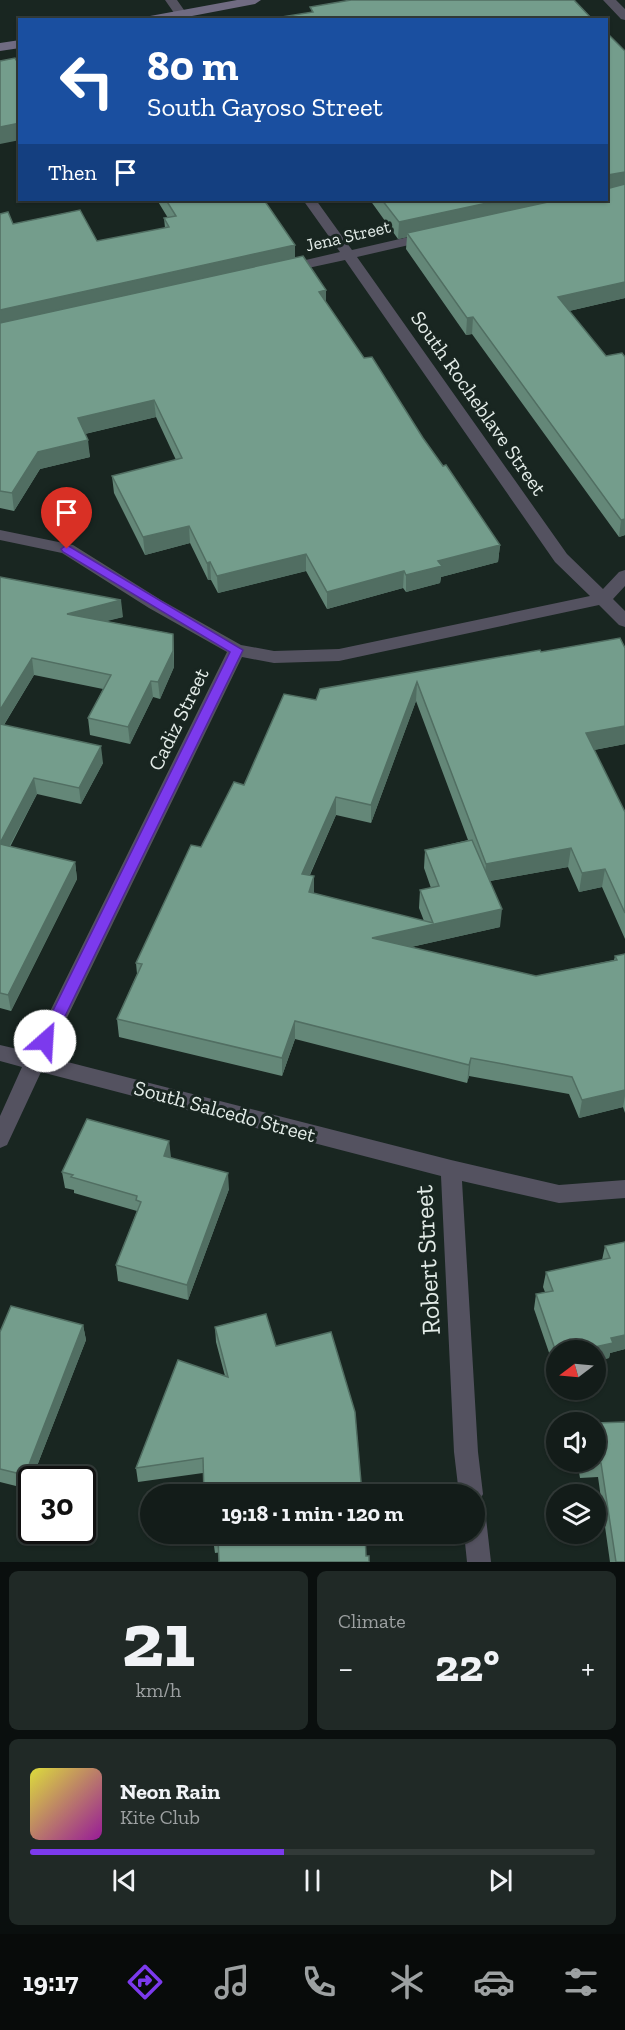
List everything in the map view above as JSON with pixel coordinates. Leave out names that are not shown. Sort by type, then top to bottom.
[{"type":"main road","points":[[183,17],[255,0]]},
{"type":"main road","points":[[0,47],[18,44]]},
{"type":"street","points":[[171,0],[183,17]]},
{"type":"street","points":[[609,0],[625,16]]},
{"type":"street","name":"South Rocheblave Street","points":[[311,201],[561,558],[625,621]]},
{"type":"street","name":"Jena Street","points":[[267,273],[439,234]]},
{"type":"street","points":[[0,535],[67,549],[155,604],[237,650],[274,657],[339,656],[603,598],[625,602]]},
{"type":"street","points":[[603,598],[625,576]]},
{"type":"street","name":"Cadiz Street","points":[[0,1139],[35,1062],[237,650]]},
{"type":"street","name":"South Salcedo Street","points":[[0,1053],[451,1169]]},
{"type":"street","name":"Robert Street","points":[[470,1484],[466,1452],[451,1169],[560,1194],[625,1189]]},
{"type":"street","points":[[477,1544],[479,1562]]},
{"type":"building","points":[[351,0],[574,0],[591,18],[276,18],[313,12],[310,7]]},
{"type":"building","points":[[608,34],[625,51],[625,172],[608,175]]},
{"type":"building","points":[[18,60],[18,123],[0,127],[0,61]]},
{"type":"building","points":[[625,184],[625,282],[558,297],[606,356],[622,353],[625,357],[625,519],[621,520],[473,317],[467,318],[407,233],[552,201],[608,201],[608,188]]},
{"type":"building","points":[[167,201],[265,201],[295,245],[0,310],[0,214],[8,212],[13,224],[80,210],[97,241],[169,227],[164,218],[176,216]]},
{"type":"building","points":[[383,201],[496,201],[399,222]]},
{"type":"building","points":[[303,256],[326,290],[319,292],[364,358],[372,357],[423,438],[443,466],[446,465],[500,545],[438,561],[442,566],[406,575],[404,571],[327,592],[306,554],[217,576],[210,562],[207,563],[189,526],[143,537],[112,476],[182,458],[154,400],[78,418],[88,440],[38,452],[12,493],[0,491],[0,323]]},
{"type":"building","points":[[0,577],[121,600],[67,614],[173,634],[173,651],[158,682],[151,681],[128,727],[88,718],[111,675],[32,658],[0,710]]},
{"type":"building","points":[[620,638],[625,648],[625,726],[586,733],[625,812],[625,913],[605,869],[582,873],[571,848],[486,864],[417,682],[371,805],[336,797],[302,874],[314,876],[309,892],[433,923],[420,890],[439,886],[425,850],[472,840],[502,909],[372,938],[536,976],[617,960],[615,956],[625,954],[625,1090],[582,1100],[572,1077],[471,1058],[469,1065],[295,1021],[282,1058],[117,1019],[142,964],[136,963],[191,845],[201,847],[234,782],[244,785],[284,694],[316,700],[320,689]]},
{"type":"building","points":[[0,724],[101,746],[79,788],[34,778],[0,843]]},
{"type":"building","points":[[0,844],[75,862],[8,995],[0,993]]},
{"type":"building","points":[[87,1119],[169,1141],[164,1156],[228,1173],[187,1285],[116,1265],[141,1202],[136,1200],[137,1196],[71,1177],[73,1175],[62,1172]]},
{"type":"building","points":[[625,1242],[625,1335],[611,1338],[613,1343],[606,1345],[606,1340],[552,1340],[536,1294],[553,1291],[546,1272],[610,1258],[605,1246]]},
{"type":"building","points":[[11,1306],[83,1325],[28,1466],[18,1466],[18,1473],[0,1469],[0,1332]]},
{"type":"building","points":[[266,1314],[276,1346],[331,1332],[355,1412],[361,1484],[204,1484],[203,1458],[136,1468],[178,1360],[228,1377],[215,1327]]},
{"type":"building","points":[[625,1422],[625,1562],[616,1562],[602,1472],[606,1472],[606,1423]]},
{"type":"building","points":[[218,1544],[365,1544],[366,1556],[369,1556],[369,1562],[219,1562]]},
{"type":"route","points":[[45,1041],[237,650],[155,604],[108,572],[67,549]]}]
